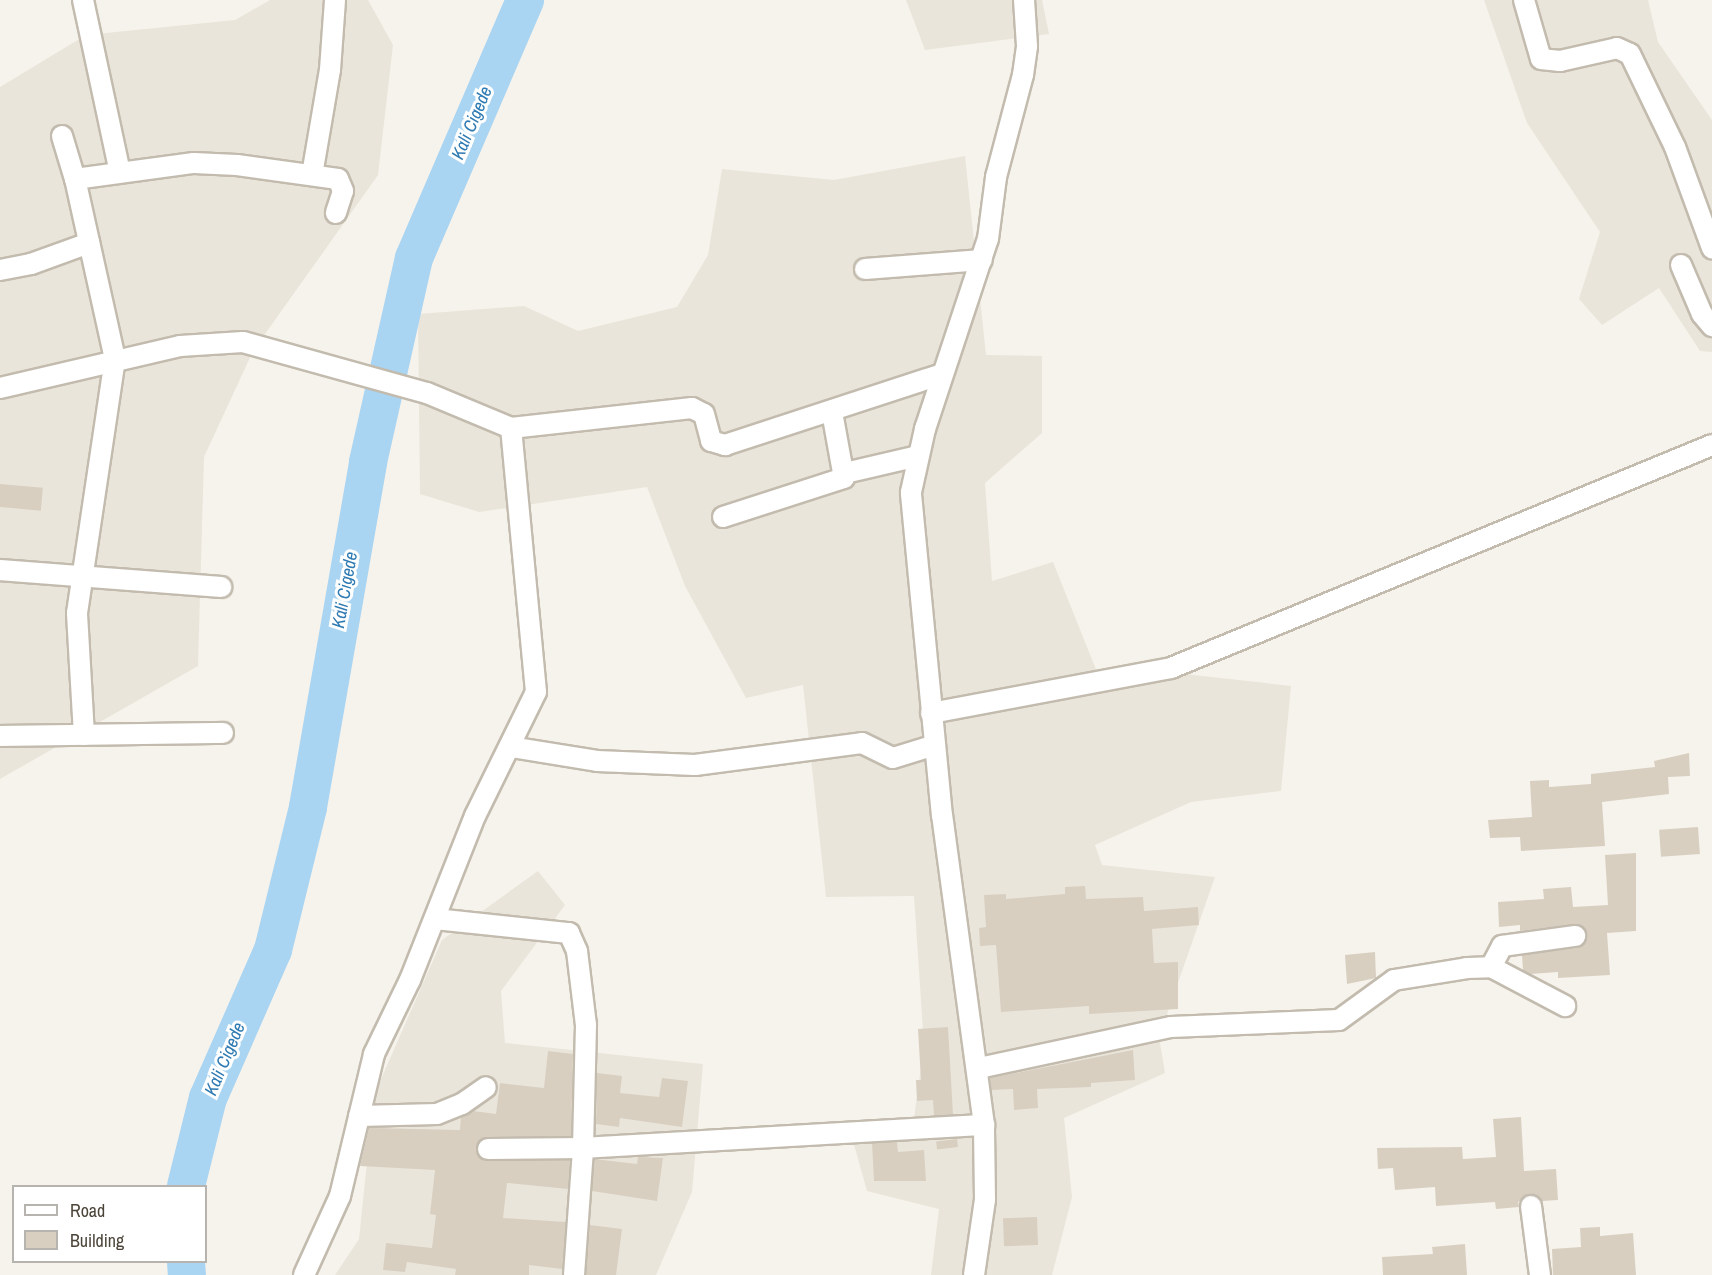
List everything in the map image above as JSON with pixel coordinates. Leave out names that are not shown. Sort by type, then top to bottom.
[{"type":"street","points":[[83,0],[120,172]]},
{"type":"street","points":[[312,175],[330,70],[335,0]]},
{"type":"street","points":[[974,1275],[985,1200],[984,1125],[979,1068],[930,713],[911,492],[918,456],[942,374],[982,260],[996,177],[1023,75],[1027,46],[1024,0]]},
{"type":"street","points":[[1524,0],[1541,59],[1560,61],[1617,48],[1630,54],[1676,147],[1712,248]]},
{"type":"street","points":[[62,136],[75,178],[115,359],[76,626],[84,735]]},
{"type":"street","points":[[75,178],[194,163],[312,175],[341,182],[336,213]]},
{"type":"street","points":[[0,270],[31,264],[89,243]]},
{"type":"street","points":[[865,269],[982,260]]},
{"type":"street","points":[[1681,265],[1702,314],[1712,326]]},
{"type":"street","points":[[0,388],[115,359],[180,346],[243,342],[427,393],[511,428],[692,408],[704,414],[711,441],[725,445],[832,412],[942,374]]},
{"type":"street","points":[[832,412],[845,473]]},
{"type":"street","points":[[304,1275],[340,1196],[374,1054],[435,919],[475,816],[533,701],[537,681],[511,428]]},
{"type":"street","points":[[930,713],[1171,668],[1712,445]]},
{"type":"street","points":[[723,517],[839,481],[845,473],[918,456]]},
{"type":"street","points":[[0,570],[48,571],[83,579],[221,587]]},
{"type":"street","points":[[0,736],[223,733]]},
{"type":"street","points":[[511,747],[597,761],[695,765],[862,743],[893,758],[934,745]]},
{"type":"street","points":[[435,919],[567,933],[572,937],[586,1025],[583,1148],[574,1275]]},
{"type":"street","points":[[1491,968],[1502,946],[1575,936]]},
{"type":"street","points":[[979,1068],[1171,1027],[1339,1020],[1394,980],[1491,968],[1565,1006]]},
{"type":"street","points":[[359,1116],[437,1114],[462,1104],[486,1087]]},
{"type":"street","points":[[488,1149],[583,1148],[750,1141],[984,1125]]},
{"type":"street","points":[[1531,1206],[1540,1275]]},
{"type":"shaded area","points":[[270,0],[368,0],[393,45],[378,175],[253,351],[204,457],[198,666],[0,779],[0,87],[86,35],[235,20]]},
{"type":"shaded area","points":[[906,0],[1042,0],[1049,34],[925,50]]},
{"type":"shaded area","points":[[1484,0],[1648,0],[1658,42],[1712,120],[1712,352],[1700,351],[1659,288],[1602,325],[1579,299],[1600,232],[1527,123]]},
{"type":"shaded area","points":[[965,156],[986,355],[1042,356],[1042,433],[985,483],[992,581],[1053,562],[1097,672],[1158,671],[1291,686],[1281,791],[1191,802],[1095,845],[1102,865],[1215,877],[1159,1037],[1165,1073],[1064,1118],[1072,1197],[1052,1275],[931,1275],[939,1209],[867,1191],[851,1134],[914,1118],[924,1046],[914,896],[826,897],[803,685],[746,698],[685,586],[647,487],[479,512],[420,494],[418,314],[524,306],[578,331],[677,307],[708,255],[722,169],[834,180]]},
{"type":"shaded area","points":[[538,871],[565,905],[501,991],[505,1043],[703,1064],[692,1192],[656,1275],[335,1275],[359,1239],[374,1095],[442,940]]},
{"type":"building","points":[[0,484],[43,488],[41,511],[0,507]]},
{"type":"building","points":[[1689,753],[1690,776],[1668,777],[1669,794],[1602,802],[1605,846],[1521,851],[1520,837],[1490,838],[1488,820],[1532,817],[1530,781],[1549,780],[1549,787],[1591,784],[1591,774],[1655,767],[1654,761]]},
{"type":"building","points":[[1698,827],[1700,854],[1661,857],[1659,830]]},
{"type":"building","points":[[1636,853],[1636,931],[1607,933],[1610,975],[1558,978],[1558,972],[1530,974],[1523,970],[1522,955],[1577,948],[1586,941],[1587,934],[1574,924],[1520,931],[1520,925],[1499,927],[1498,902],[1544,899],[1543,889],[1571,887],[1573,907],[1608,905],[1605,855]]},
{"type":"building","points":[[1085,886],[1086,899],[1143,897],[1144,911],[1198,907],[1199,925],[1152,929],[1154,963],[1178,962],[1178,1009],[1089,1014],[1089,1006],[1001,1012],[996,945],[980,946],[979,928],[986,927],[984,895],[1006,894],[1006,899],[1065,894],[1065,887]]},
{"type":"building","points":[[1375,952],[1376,978],[1347,984],[1345,955]]},
{"type":"building","points":[[948,1027],[953,1115],[934,1116],[933,1100],[917,1101],[916,1080],[921,1080],[918,1029]]},
{"type":"building","points":[[1133,1050],[1135,1080],[1091,1083],[1091,1087],[1037,1089],[1038,1108],[1014,1110],[1013,1089],[991,1090],[990,1078]]},
{"type":"building","points":[[548,1051],[573,1054],[571,1136],[488,1137],[478,1143],[476,1150],[482,1159],[488,1161],[570,1160],[568,1189],[507,1183],[503,1218],[566,1222],[562,1269],[529,1265],[529,1275],[455,1275],[456,1269],[407,1262],[405,1272],[383,1270],[386,1243],[432,1248],[436,1215],[430,1214],[435,1170],[360,1166],[369,1128],[460,1130],[461,1117],[473,1111],[496,1114],[500,1083],[544,1088]]},
{"type":"building","points":[[597,1073],[622,1076],[620,1093],[659,1097],[662,1078],[688,1081],[682,1127],[620,1118],[619,1127],[596,1124]]},
{"type":"building","points":[[1521,1117],[1524,1171],[1556,1169],[1558,1200],[1542,1201],[1530,1194],[1518,1202],[1519,1207],[1496,1209],[1495,1202],[1436,1206],[1435,1187],[1395,1190],[1393,1168],[1378,1169],[1377,1148],[1462,1147],[1463,1159],[1496,1157],[1493,1119]]},
{"type":"building","points":[[957,1139],[958,1147],[937,1149],[936,1142]]},
{"type":"building","points":[[897,1142],[898,1152],[924,1150],[926,1181],[874,1181],[872,1143]]},
{"type":"building","points":[[638,1157],[663,1158],[657,1201],[592,1191],[594,1159],[637,1164]]},
{"type":"building","points":[[1037,1217],[1038,1245],[1004,1246],[1003,1218]]},
{"type":"building","points":[[590,1225],[622,1229],[616,1275],[586,1275]]},
{"type":"building","points":[[1600,1227],[1600,1236],[1633,1233],[1636,1275],[1553,1275],[1552,1249],[1581,1247],[1580,1228]]},
{"type":"building","points":[[1465,1244],[1467,1275],[1383,1275],[1382,1257],[1433,1254],[1432,1247]]},
{"type":"waterway","name":"Kali Cigede","points":[[186,1185],[208,1098],[273,950],[308,807],[368,462],[414,258],[525,0]]},
{"type":"waterway","name":"Kali Cigede","points":[[186,1263],[187,1275]]}]
